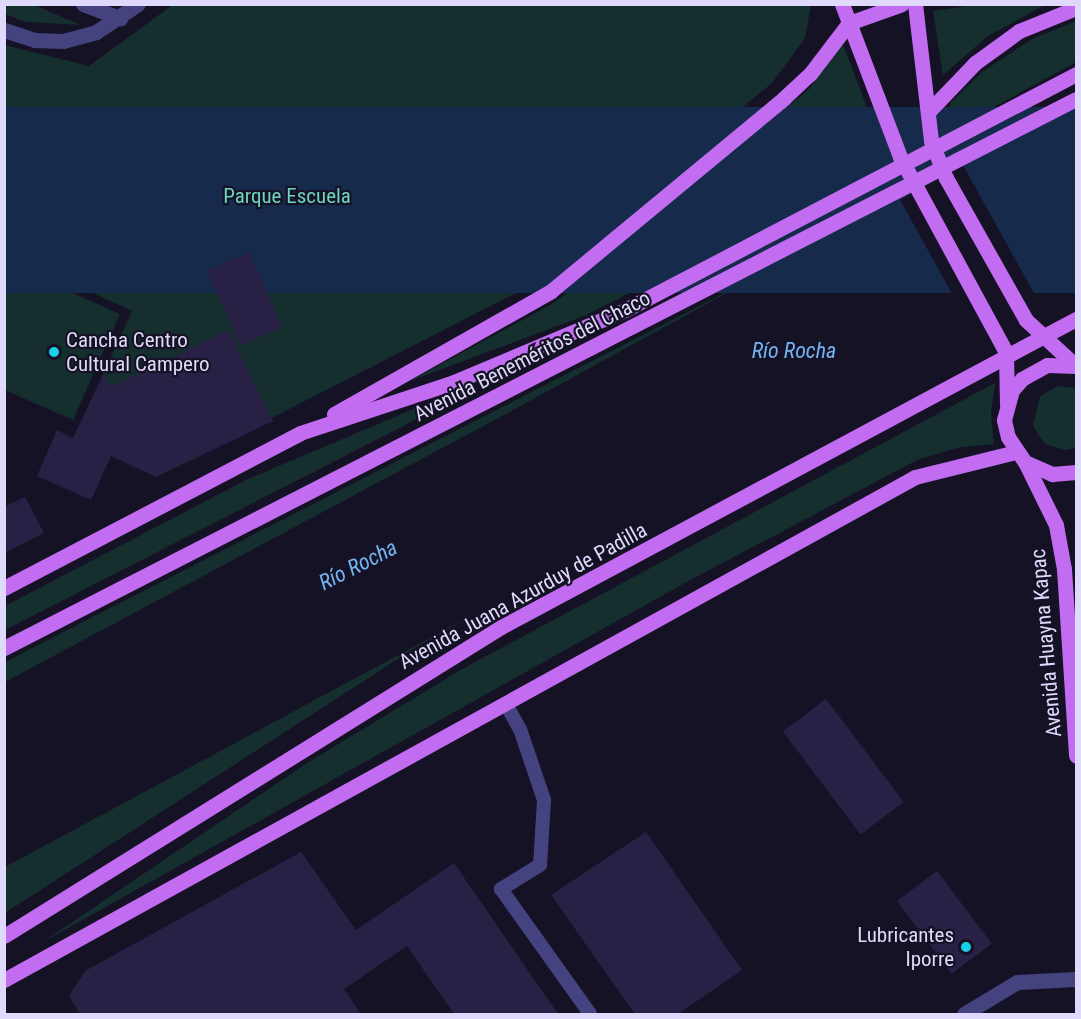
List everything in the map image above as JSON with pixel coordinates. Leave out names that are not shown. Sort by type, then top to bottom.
[{"type":"main road","points":[[842,4],[900,157],[999,335],[1010,375],[1007,404]]},
{"type":"main road","points":[[300,433],[500,323],[577,272],[793,90],[849,23],[902,4]]},
{"type":"main road","points":[[915,4],[930,110],[931,141],[946,178],[1026,320],[1077,366]]},
{"type":"main road","points":[[930,110],[975,63],[1019,31],[1077,8]]},
{"type":"main road","name":"Avenida Beneméritos del Chaco","points":[[4,588],[300,433],[454,382],[625,310],[1077,74]]},
{"type":"main road","name":"Avenida Beneméritos del Chaco","points":[[4,648],[1077,99]]},
{"type":"main road","name":"Avenida Juana Azurduy de Padilla","points":[[4,936],[501,627],[1077,319]]},
{"type":"main road","points":[[1007,404],[1012,390],[1033,370],[1062,363],[1077,366]]},
{"type":"main road","name":"Avenida Huayna Kapac","points":[[1007,404],[1004,420],[1020,457],[1056,525],[1064,569],[1077,756]]},
{"type":"main road","points":[[4,980],[507,705],[915,477],[1020,457],[1052,474],[1077,472]]},
{"type":"street","points":[[83,4],[120,18]]},
{"type":"street","points":[[4,30],[34,40],[63,41],[96,32],[138,4]]},
{"type":"street","points":[[964,1014],[1017,982],[1077,979]]},
{"type":"lane","points":[[507,705],[520,729],[544,801],[540,865],[501,890],[590,1014]]},
{"type":"green space","name":"Parque Escuela","points":[[174,4],[811,5],[805,38],[772,83],[518,292],[156,477],[74,438],[132,311],[5,252],[4,45],[89,66]]},
{"type":"green space","points":[[981,4],[1045,5],[988,36],[943,75],[933,11]]},
{"type":"green space","points":[[4,5],[34,5],[81,25],[26,22],[5,14]]},
{"type":"green space","points":[[1076,21],[1076,62],[948,132],[951,102],[982,72],[1032,39]]},
{"type":"green space","points":[[842,42],[888,163],[584,316],[410,381],[552,304],[585,280],[810,88]]},
{"type":"green space","name":"Cancha Centro Cultural Campero","points":[[5,263],[120,314],[73,420],[5,390]]},
{"type":"green space","points":[[754,278],[517,408],[5,682],[5,662]]},
{"type":"green space","points":[[995,383],[991,414],[994,444],[961,447],[919,459],[683,584],[43,942],[307,763],[464,668]]},
{"type":"green space","points":[[1058,386],[1076,388],[1076,448],[1065,450],[1045,444],[1033,426],[1040,396]]},
{"type":"green space","points":[[460,397],[5,630],[5,606],[246,480],[437,399]]},
{"type":"green space","points":[[495,603],[418,646],[5,913],[5,867]]},
{"type":"water","points":[[4,107],[1076,107],[1076,293],[4,293]]},
{"type":"pier","points":[[963,165],[1045,313],[982,348],[900,200]]},
{"type":"building","points":[[249,252],[282,327],[240,346],[207,271]]},
{"type":"building","points":[[228,330],[273,421],[156,477],[111,456],[91,500],[37,476],[57,430],[73,438],[104,373],[111,387]]},
{"type":"building","points":[[25,497],[44,533],[4,553],[4,507]]},
{"type":"building","points":[[826,699],[904,802],[861,835],[783,731]]},
{"type":"building","points":[[646,832],[742,970],[678,1014],[635,1014],[551,895]]},
{"type":"building","points":[[301,852],[356,930],[454,863],[558,1014],[454,1014],[407,946],[344,989],[361,1014],[80,1014],[69,996],[85,971]]},
{"type":"building","points":[[937,871],[992,944],[952,974],[897,901]]},
{"type":"place","name":"Cancha Centro Cultural Campero","points":[[54,352]]},
{"type":"place","name":"Lubricantes Iporre","points":[[966,947]]},
{"type":"water label","name":"Río Rocha","points":[[794,351]]},
{"type":"water label","name":"Río Rocha","points":[[358,565]]}]
